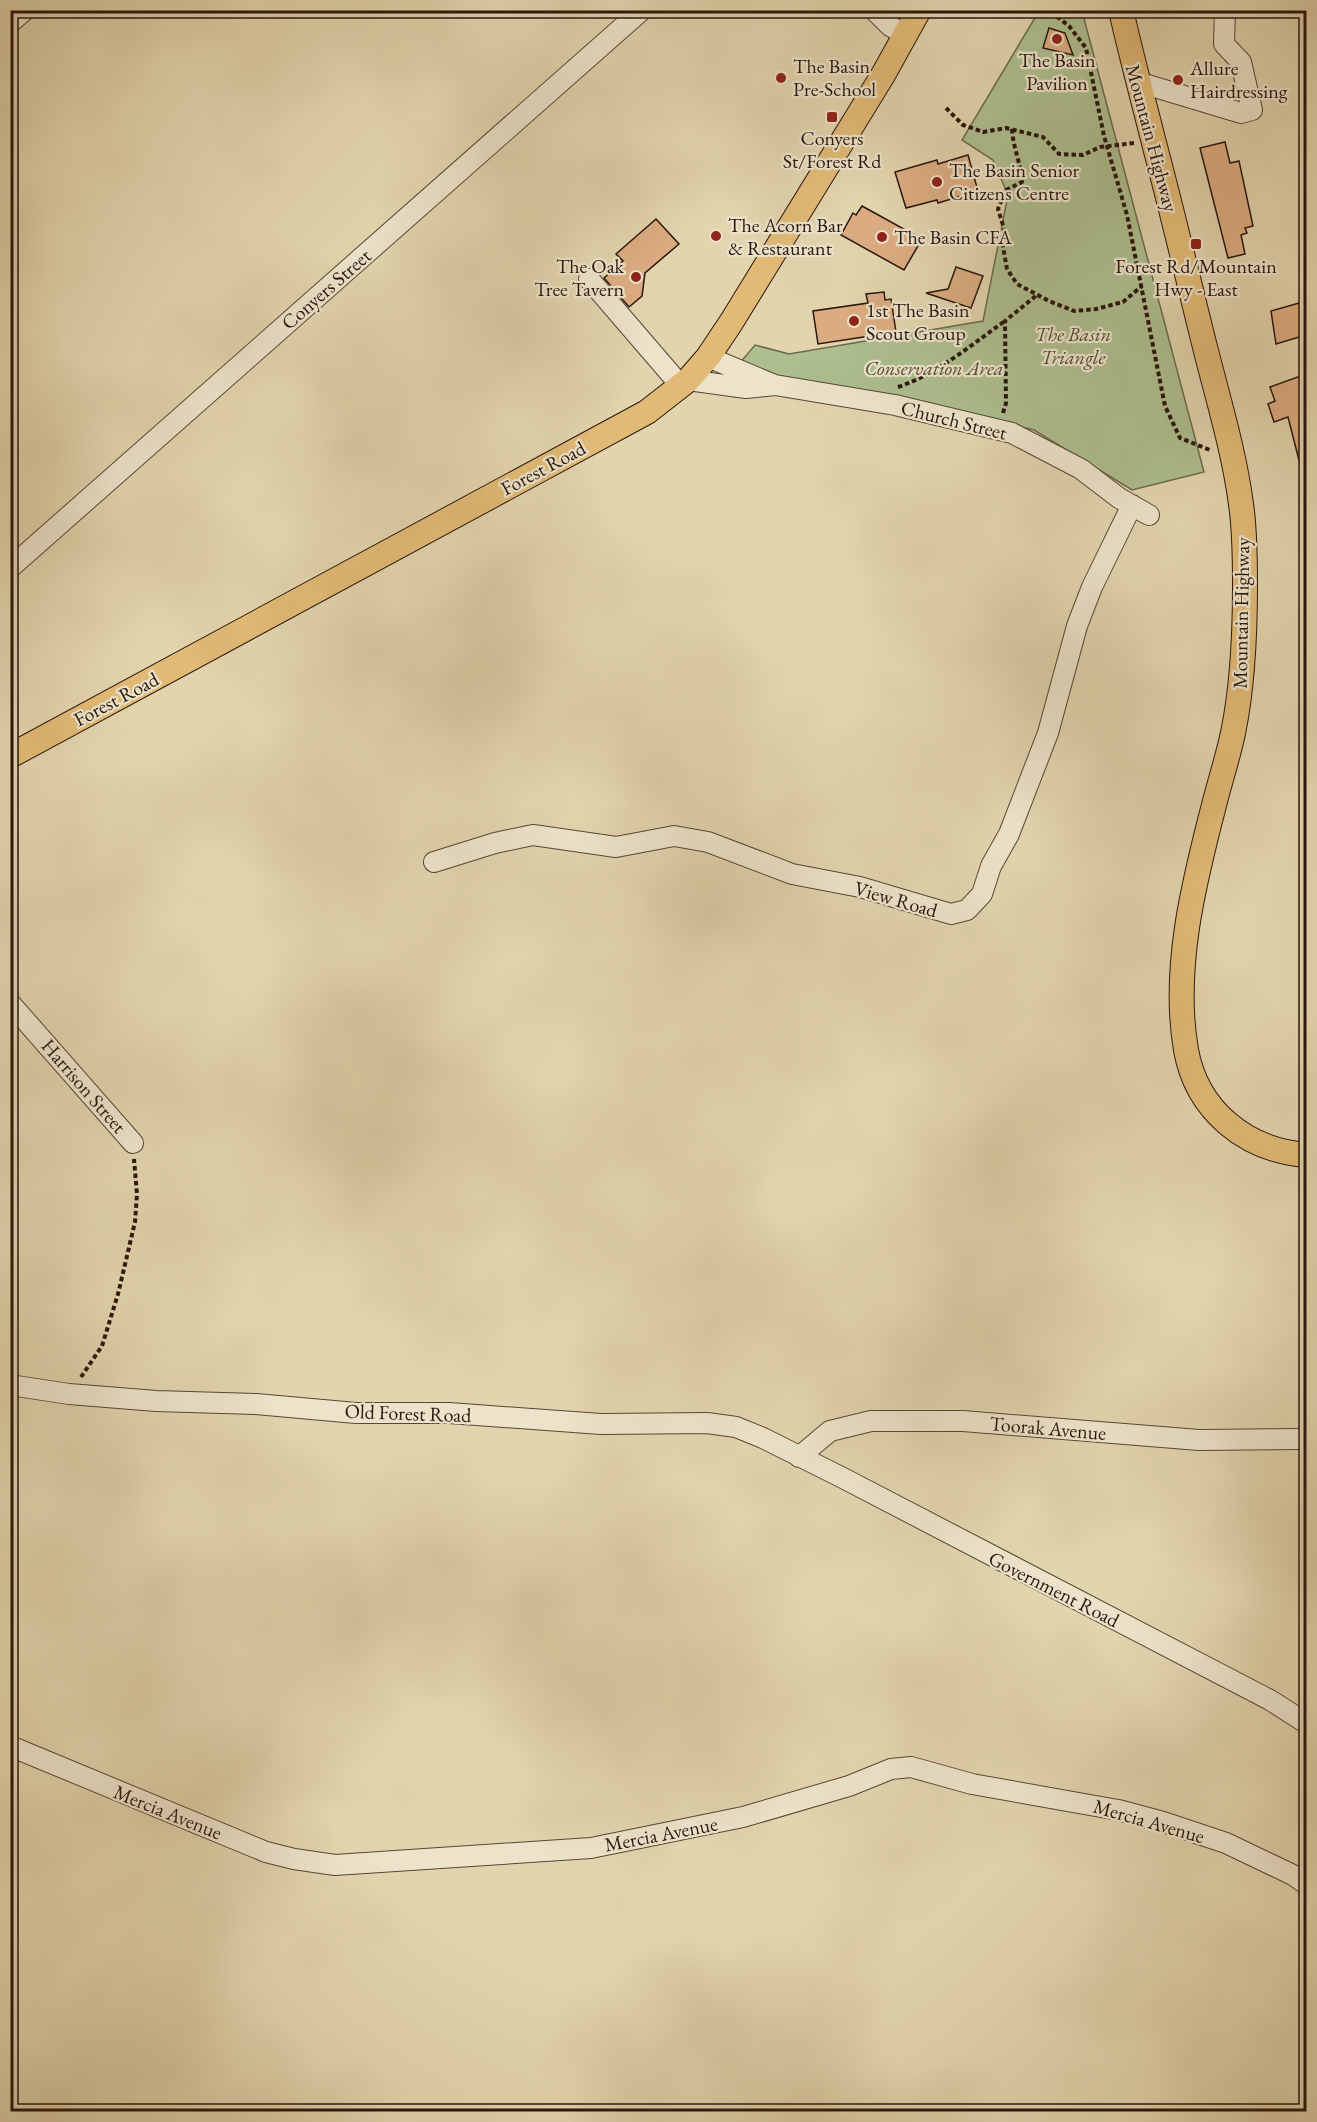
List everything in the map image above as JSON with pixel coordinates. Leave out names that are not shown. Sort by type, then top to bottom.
[{"type":"main road","name":"Forest Road","points":[[10,756],[647,412],[685,383],[708,357],[883,75],[919,10]]},
{"type":"main road","name":"Mountain Highway","points":[[1121,10],[1233,463],[1241,504],[1244,543],[1245,586],[1239,692],[1233,736],[1214,803],[1190,907],[1184,966],[1183,1007],[1186,1051],[1199,1090],[1216,1113],[1237,1132],[1260,1144],[1286,1153],[1306,1155]]},
{"type":"street","points":[[10,23],[25,10]]},
{"type":"street","name":"Conyers Street","points":[[10,568],[642,10]]},
{"type":"street","points":[[874,10],[890,26],[905,34]]},
{"type":"street","points":[[1138,82],[1241,113],[1252,110],[1241,62],[1224,44],[1225,10]]},
{"type":"street","points":[[590,279],[685,383]]},
{"type":"street","name":"Church Street","points":[[708,357],[774,385],[895,405],[1012,433],[1081,469],[1131,505],[1149,515]]},
{"type":"street","name":"Church Street","points":[[685,383],[746,388],[774,385]]},
{"type":"street","name":"View Road","points":[[434,862],[495,843],[533,835],[616,847],[674,836],[708,842],[792,874],[860,887],[951,914],[967,910],[982,894],[991,866],[1009,834],[1048,733],[1077,626],[1092,587],[1131,505]]},
{"type":"street","name":"Harrison Street","points":[[10,1003],[133,1143]]},
{"type":"street","name":"Old Forest Road","points":[[10,1385],[69,1394],[156,1401],[256,1404],[356,1413],[449,1413],[601,1424],[707,1423],[736,1427],[799,1457]]},
{"type":"street","name":"Toorak Avenue","points":[[799,1457],[830,1431],[871,1421],[963,1422],[1199,1440],[1306,1439]]},
{"type":"street","name":"Government Road","points":[[799,1457],[1270,1700],[1306,1723]]},
{"type":"street","name":"Mercia Avenue","points":[[10,1746],[266,1852],[335,1865],[591,1848],[743,1817],[849,1786],[891,1769],[911,1767],[972,1784],[1107,1807],[1163,1822],[1226,1844],[1293,1875],[1306,1884]]},
{"type":"path","points":[[1056,10],[1055,15],[1069,26],[1086,48],[1104,136],[1109,146],[1127,215],[1165,406],[1180,438],[1209,449],[1233,463]]},
{"type":"path","points":[[946,108],[963,125],[983,132],[1006,128],[1042,137],[1059,154],[1083,155],[1100,147],[1135,143]]},
{"type":"path","points":[[1012,129],[1013,145],[1021,166],[1022,182],[1006,190],[998,209],[1005,232],[1003,247],[1007,270],[1017,284],[1074,311],[1096,309],[1124,302],[1142,285]]},
{"type":"path","points":[[893,388],[914,382],[957,355],[1037,295]]},
{"type":"path","points":[[1000,430],[1006,403],[1005,321]]},
{"type":"path","points":[[69,1394],[102,1346],[118,1294],[135,1222],[137,1194],[133,1143]]},
{"type":"green space","name":"The Basin Triangle","points":[[1039,11],[1082,11],[1204,472],[1132,490],[1034,430],[965,413],[806,385],[738,365],[755,345],[789,354],[983,321],[1008,195],[993,160],[962,140]]},
{"type":"building","name":"The Basin Pavilion","points":[[1049,28],[1065,33],[1073,55],[1043,48]]},
{"type":"building","points":[[1225,142],[1230,163],[1239,161],[1253,226],[1245,228],[1247,233],[1241,235],[1245,254],[1228,258],[1200,148]]},
{"type":"building","name":"The Basin Senior Citizens Centre","points":[[968,155],[978,191],[938,203],[937,200],[906,208],[895,172],[937,160],[938,164]]},
{"type":"building","name":"The Basin CFA","points":[[862,206],[922,239],[904,270],[841,235],[853,213],[856,215]]},
{"type":"building","points":[[656,219],[679,244],[645,273],[642,296],[629,307],[604,278],[623,261],[616,254]]},
{"type":"building","points":[[956,267],[983,276],[971,308],[926,293],[948,289]]},
{"type":"building","name":"1st The Basin Scout Group","points":[[884,292],[885,300],[891,299],[896,332],[818,344],[813,311],[868,303],[866,294]]},
{"type":"building","points":[[1306,301],[1306,335],[1276,344],[1271,311]]},
{"type":"building","points":[[1306,374],[1306,467],[1301,468],[1288,417],[1274,422],[1268,404],[1275,401],[1270,387]]},
{"type":"place","name":"The Basin Pavilion","points":[[1057,39]]},
{"type":"place","name":"The Basin Pre-School","points":[[781,78]]},
{"type":"place","name":"Allure Hairdressing","points":[[1178,80]]},
{"type":"place","name":"Conyers St/Forest Rd","points":[[832,117]]},
{"type":"place","name":"The Basin Senior Citizens Centre","points":[[937,182]]},
{"type":"place","name":"The Acorn Bar & Restaurant","points":[[716,236]]},
{"type":"place","name":"The Basin CFA","points":[[882,237]]},
{"type":"place","name":"Forest Rd/Mountain Hwy - East","points":[[1196,244]]},
{"type":"place","name":"The Oak Tree Tavern","points":[[636,277]]},
{"type":"place","name":"1st The Basin Scout Group","points":[[854,321]]},
{"type":"park label","name":"Conservation Area","points":[[934,368]]}]
